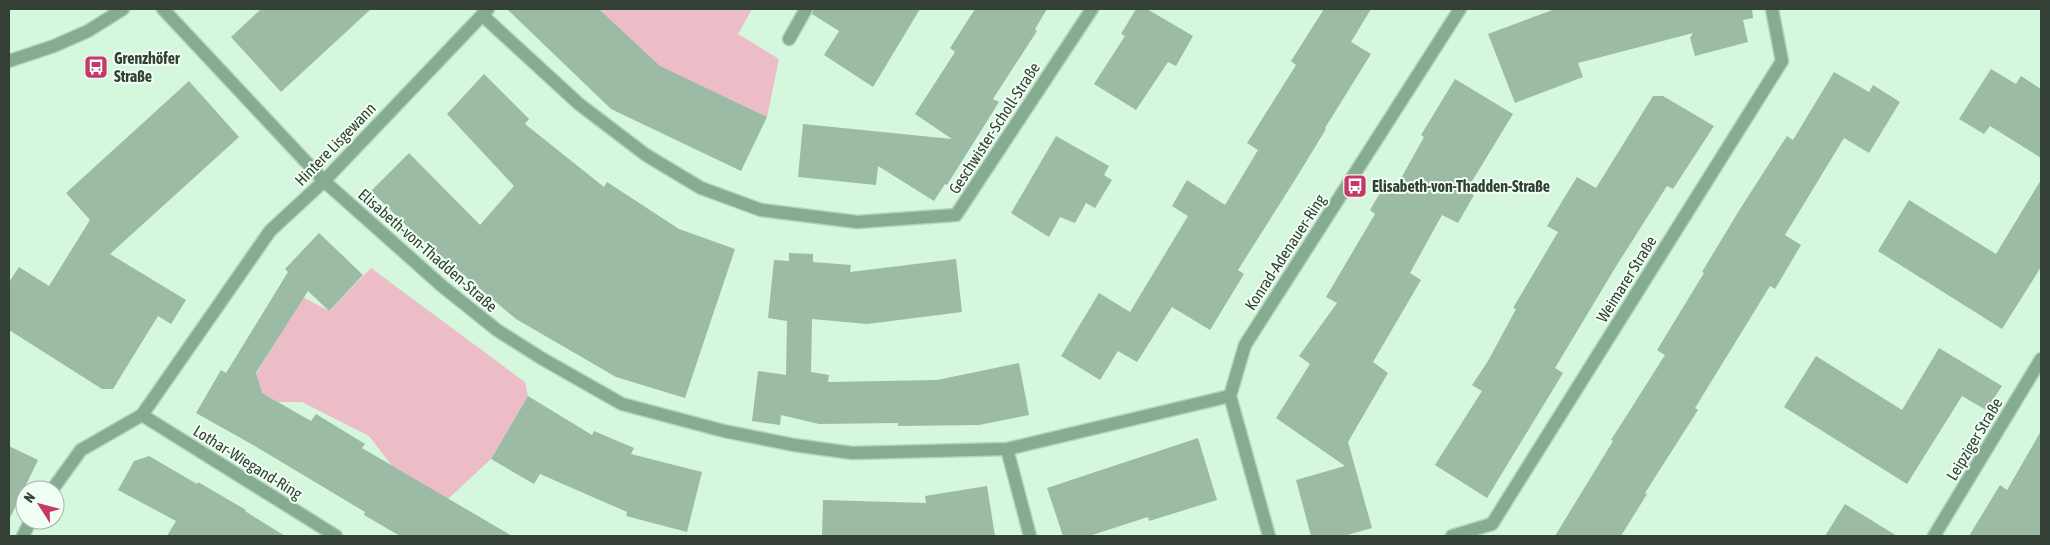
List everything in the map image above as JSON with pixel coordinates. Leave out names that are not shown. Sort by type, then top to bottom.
[{"type":"street","points":[[9,61],[54,46],[88,31],[123,9]]},
{"type":"street","name":"Elisabeth-von-Thadden-Straße","points":[[163,9],[324,180],[442,286],[497,330],[541,358],[622,404],[724,431],[794,445],[852,453],[1007,449],[1230,396]]},
{"type":"street","points":[[790,39],[806,9]]},
{"type":"street","name":"Geschwister-Scholl-Straße","points":[[485,12],[579,104],[646,155],[701,188],[761,210],[857,222],[956,215],[1092,9]]},
{"type":"street","name":"Konrad-Adenauer-Ring","points":[[1230,396],[1245,345],[1460,9]]},
{"type":"street","name":"Weimarer Straße","points":[[1452,536],[1492,524],[1782,61],[1772,9]]},
{"type":"street","name":"Hintere Lisgewann","points":[[142,416],[270,231],[324,180],[485,12]]},
{"type":"street","name":"Leipziger Straße","points":[[1934,536],[2041,358]]},
{"type":"street","points":[[1230,396],[1269,536]]},
{"type":"street","points":[[59,480],[81,450],[142,416]]},
{"type":"street","name":"Lothar-Wiegand-Ring","points":[[142,416],[336,536]]},
{"type":"street","points":[[1007,449],[1030,536]]},
{"type":"shaded area","points":[[599,9],[752,9],[738,34],[779,59],[767,117],[661,67]]},
{"type":"shaded area","points":[[371,268],[525,382],[528,396],[491,459],[448,499],[392,466],[369,436],[302,402],[278,402],[249,386],[303,297],[329,311]]},
{"type":"building","points":[[261,9],[371,9],[281,92],[231,37]]},
{"type":"building","points":[[507,9],[599,9],[660,66],[767,117],[741,171],[611,109]]},
{"type":"building","points":[[814,9],[920,9],[873,87],[824,55],[839,31],[812,14]]},
{"type":"building","points":[[975,9],[1047,9],[1035,29],[1037,31],[993,99],[999,102],[947,185],[945,184],[934,201],[878,166],[876,185],[798,177],[803,124],[952,139],[915,114],[955,52],[950,48]]},
{"type":"building","points":[[1136,9],[1147,9],[1193,36],[1176,66],[1168,62],[1136,110],[1094,84],[1125,36],[1121,34]]},
{"type":"building","points":[[1324,9],[1371,9],[1351,42],[1371,54],[1238,270],[1244,274],[1210,330],[1172,307],[1137,362],[1118,351],[1100,380],[1061,356],[1099,293],[1130,312],[1188,216],[1172,206],[1187,180],[1225,205],[1258,150],[1247,143],[1296,65],[1291,61]]},
{"type":"building","points":[[1555,9],[1752,9],[1753,18],[1743,20],[1748,42],[1695,56],[1690,38],[1693,33],[1578,63],[1583,77],[1515,103],[1488,34]]},
{"type":"building","points":[[1991,69],[2016,84],[2021,76],[2041,89],[2041,158],[1990,126],[1984,134],[1959,119]]},
{"type":"building","points":[[1834,72],[1869,92],[1873,85],[1900,102],[1869,153],[1844,138],[1785,235],[1801,245],[1775,289],[1770,286],[1695,408],[1698,410],[1645,493],[1647,494],[1621,536],[1555,536],[1613,441],[1611,440],[1665,355],[1657,350],[1704,273],[1702,272],[1787,136],[1793,140]]},
{"type":"building","points":[[484,74],[529,119],[525,124],[604,187],[607,182],[679,229],[735,249],[685,398],[616,377],[516,319],[413,232],[371,191],[409,153],[480,225],[514,186],[447,114]]},
{"type":"building","points":[[1455,79],[1513,114],[1466,191],[1474,195],[1458,223],[1442,215],[1410,273],[1421,280],[1373,362],[1388,373],[1348,442],[1372,528],[1344,536],[1311,536],[1296,480],[1345,466],[1276,418],[1310,364],[1299,356],[1337,303],[1326,297],[1375,214],[1370,210],[1385,184],[1395,189],[1424,137],[1421,135]]},
{"type":"building","points":[[189,81],[239,137],[110,254],[186,300],[171,324],[158,316],[113,389],[102,389],[9,330],[9,282],[19,267],[49,286],[90,220],[66,193]]},
{"type":"building","points":[[1653,96],[1663,96],[1714,126],[1673,189],[1667,186],[1615,268],[1555,368],[1563,373],[1487,498],[1435,465],[1482,391],[1472,385],[1488,361],[1516,309],[1513,308],[1558,232],[1547,226],[1577,177],[1596,188]]},
{"type":"building","points":[[1056,136],[1109,166],[1104,175],[1112,180],[1095,208],[1086,203],[1075,223],[1060,217],[1049,237],[1011,213]]},
{"type":"building","points":[[2041,180],[2041,267],[2002,329],[1878,251],[1909,200],[1996,254]]},
{"type":"building","points":[[319,233],[363,275],[329,311],[308,291],[256,373],[262,393],[311,421],[316,414],[365,444],[362,448],[512,536],[400,536],[364,515],[365,512],[196,413],[221,370],[226,373],[288,272],[285,269]]},
{"type":"building","points":[[789,253],[813,254],[813,262],[851,265],[850,272],[956,259],[962,312],[867,324],[812,319],[811,372],[829,375],[828,382],[937,380],[1019,363],[1029,415],[979,425],[898,426],[898,423],[819,424],[781,415],[780,425],[752,421],[758,371],[786,375],[787,321],[768,318],[774,260],[789,261]]},
{"type":"building","points":[[1939,348],[2002,386],[1986,410],[1962,396],[1907,484],[1784,407],[1816,356],[1902,410]]},
{"type":"building","points":[[528,396],[592,435],[594,431],[634,448],[631,454],[702,472],[687,532],[626,516],[627,512],[540,474],[534,484],[491,459]]},
{"type":"building","points":[[2041,431],[2041,536],[1969,536],[2000,485],[2007,490]]},
{"type":"building","points":[[1198,438],[1217,500],[1149,521],[1148,517],[1089,536],[1063,536],[1047,488]]},
{"type":"building","points":[[9,446],[38,460],[28,480],[15,480],[15,508],[9,520]]},
{"type":"building","points":[[149,456],[246,510],[285,536],[167,536],[176,521],[118,490],[134,461]]},
{"type":"building","points":[[987,486],[995,536],[822,536],[823,500],[926,503],[925,496]]},
{"type":"building","points":[[1845,504],[1897,536],[1825,536]]},
{"type":"place","name":"Grenzhöfer Straße","points":[[96,67]]},
{"type":"place","name":"Elisabeth-von-Thadden-Straße","points":[[1355,186]]}]
